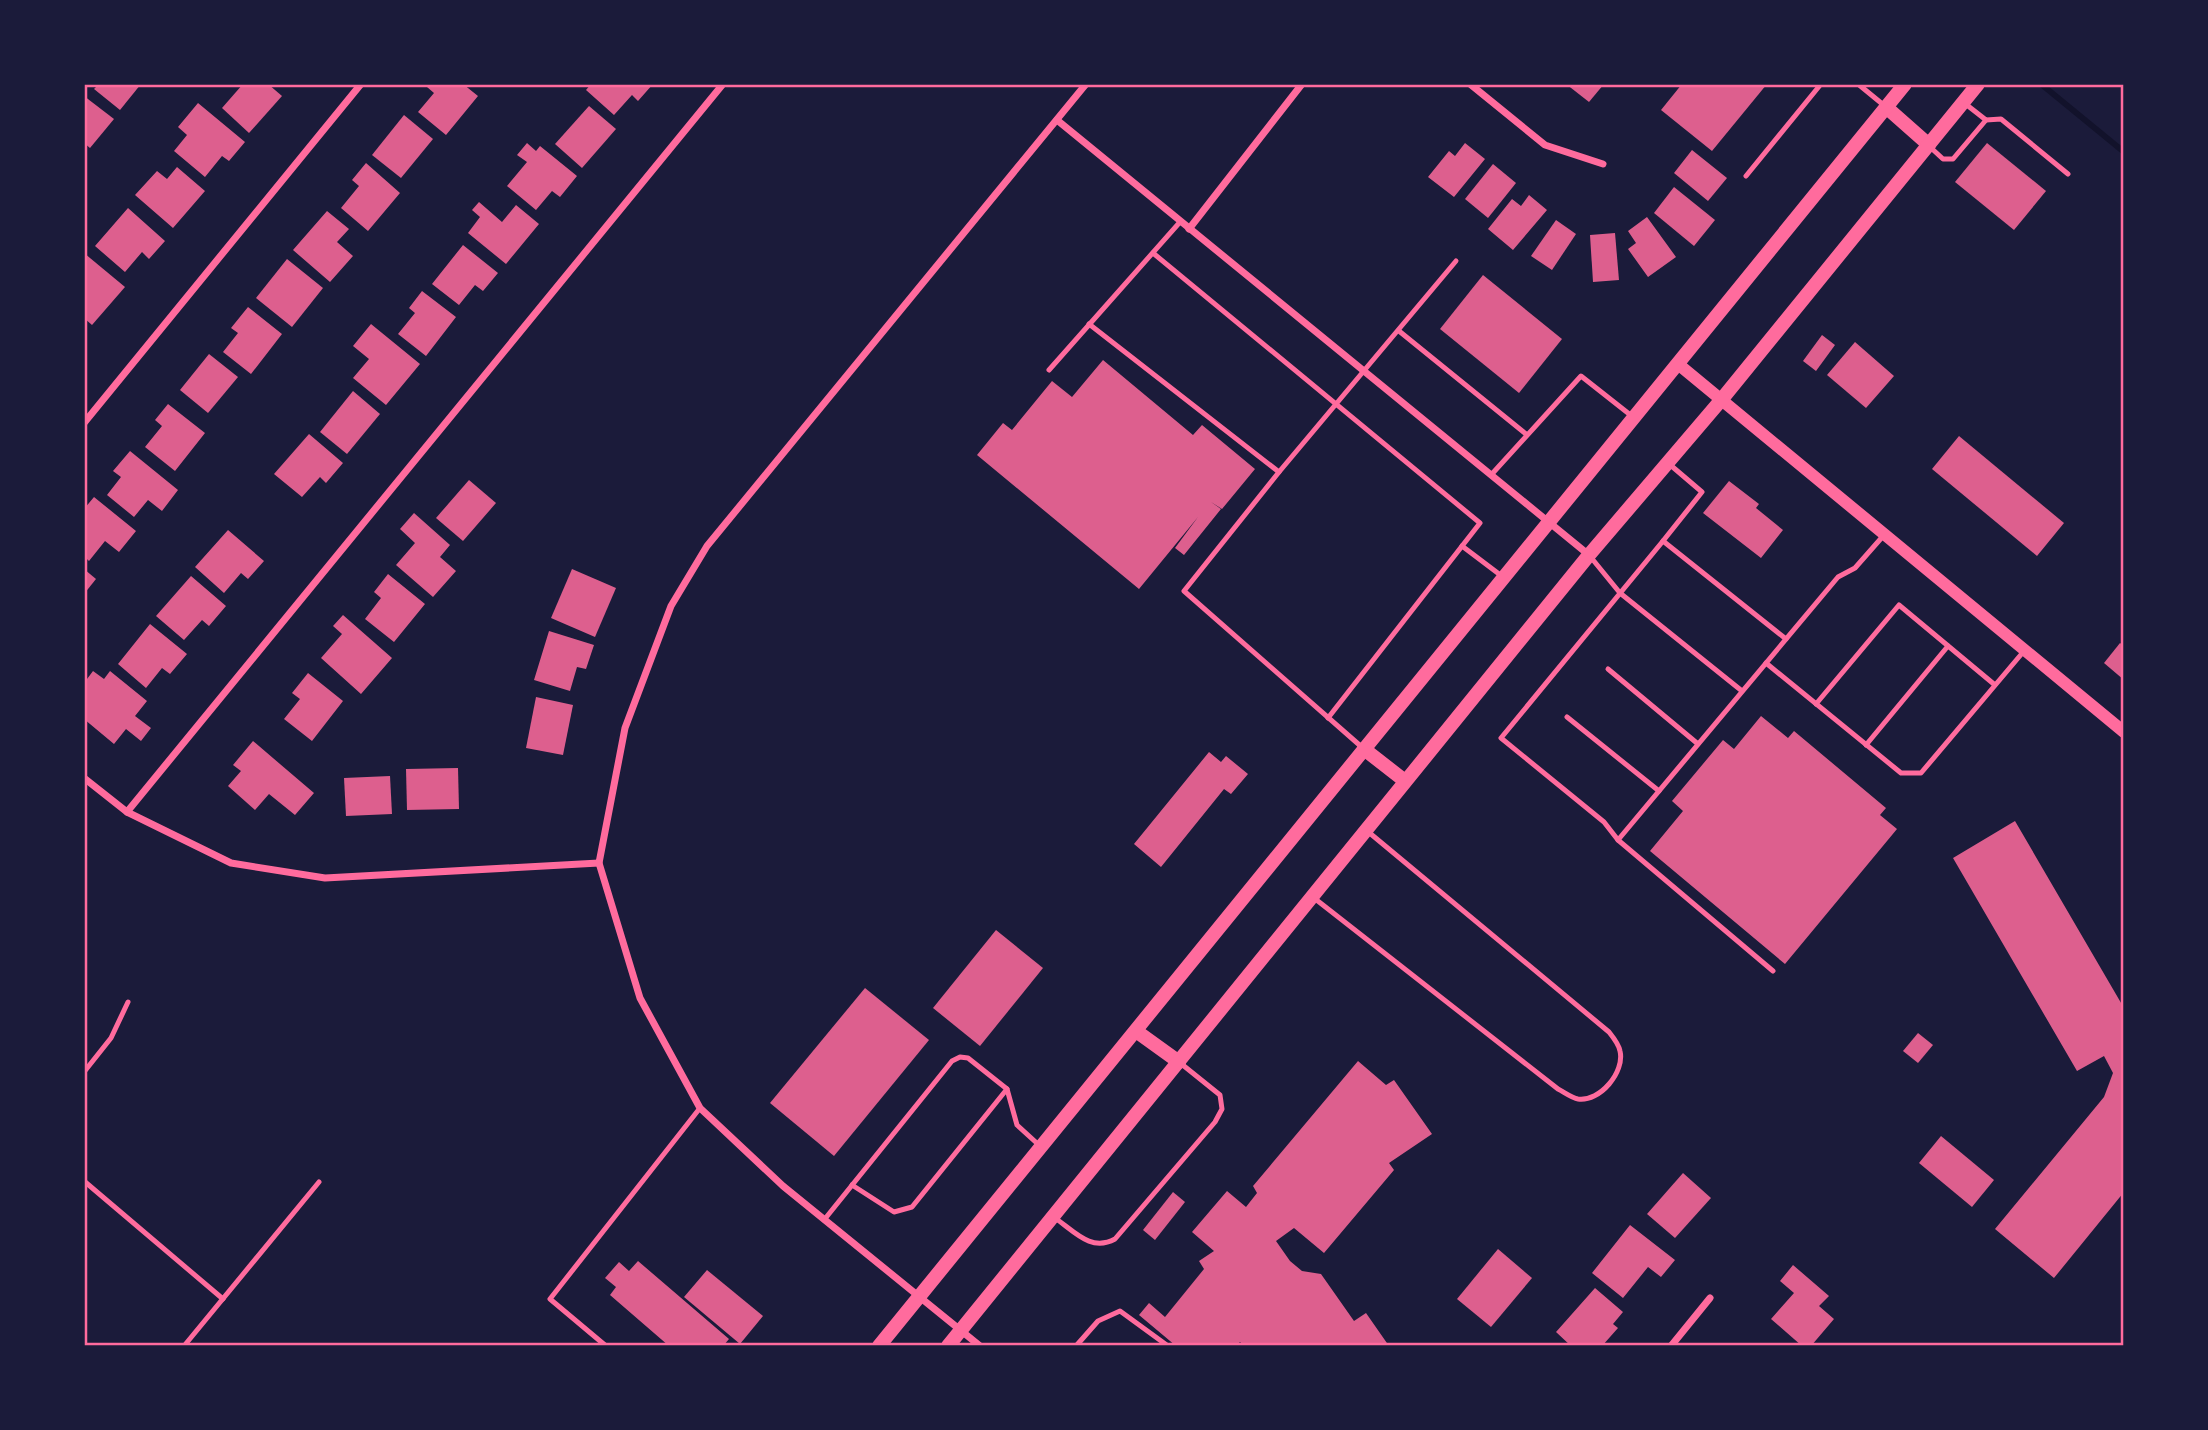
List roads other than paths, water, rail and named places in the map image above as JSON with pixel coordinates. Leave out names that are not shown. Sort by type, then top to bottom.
[{"type":"main road","points":[[878,1346],[1905,84]]},
{"type":"main road","points":[[948,1346],[1589,555],[1722,399],[1978,84]]},
{"type":"main road","points":[[1886,107],[1929,145]]},
{"type":"main road","points":[[1364,749],[1405,782]]},
{"type":"main road","points":[[1136,1031],[1179,1062]]},
{"type":"street","points":[[84,423],[361,84]]},
{"type":"street","points":[[127,812],[723,84]]},
{"type":"street","points":[[980,1346],[824,1220],[700,1108],[640,998],[599,863],[625,729],[671,606],[708,547],[1086,84]]},
{"type":"street","points":[[1189,229],[1302,84]]},
{"type":"street","points":[[1470,84],[1545,145],[1603,164]]},
{"type":"street","points":[[1057,120],[1589,555]]},
{"type":"street","points":[[1678,364],[2124,732]]},
{"type":"street","points":[[84,778],[127,812],[231,863],[326,878],[599,863]]},
{"type":"street","points":[[1671,1346],[1710,1298]]},
{"type":"lane","points":[[1746,176],[1821,84]]},
{"type":"lane","points":[[1857,84],[1886,107]]},
{"type":"lane","points":[[1963,102],[1986,120],[2001,119],[2068,174]]},
{"type":"lane","points":[[1929,145],[1943,159],[1953,159],[1986,120]]},
{"type":"lane","points":[[1049,370],[1180,222]]},
{"type":"lane","points":[[1153,253],[1480,523],[1328,718]]},
{"type":"lane","points":[[1364,749],[1184,591],[1279,472],[1456,261]]},
{"type":"lane","points":[[1089,324],[1279,472]]},
{"type":"lane","points":[[1399,331],[1526,434]]},
{"type":"lane","points":[[1492,475],[1526,434],[1581,376],[1633,417]]},
{"type":"lane","points":[[1668,463],[1702,492],[1501,738],[1604,822],[1618,840],[1773,971]]},
{"type":"lane","points":[[1618,840],[1838,577],[1856,568],[1884,534]]},
{"type":"lane","points":[[1663,541],[1786,639]]},
{"type":"lane","points":[[1462,546],[1503,577]]},
{"type":"lane","points":[[1589,555],[1620,593],[1742,691]]},
{"type":"lane","points":[[1816,704],[1899,605],[1995,685]]},
{"type":"lane","points":[[1866,745],[1948,646]]},
{"type":"lane","points":[[1766,663],[1901,773],[1921,773],[2026,649]]},
{"type":"lane","points":[[1608,670],[1698,744]]},
{"type":"lane","points":[[1567,717],[1658,791]]},
{"type":"lane","points":[[1312,897],[1558,1089],[1578,1099],[1598,1095],[1610,1082],[1620,1067],[1620,1051],[1609,1032],[1366,830]]},
{"type":"lane","points":[[84,1072],[111,1038],[128,1002]]},
{"type":"lane","points":[[824,1220],[952,1062],[960,1057],[968,1058],[1007,1089],[1017,1125],[1041,1147]]},
{"type":"lane","points":[[1053,1217],[1092,1245],[1105,1245],[1115,1239],[1215,1122],[1222,1109],[1220,1095],[1179,1062]]},
{"type":"lane","points":[[852,1185],[894,1212],[912,1207],[1007,1089]]},
{"type":"lane","points":[[606,1346],[550,1299],[700,1108]]},
{"type":"lane","points":[[84,1181],[223,1299]]},
{"type":"lane","points":[[184,1346],[319,1182]]},
{"type":"lane","points":[[1076,1346],[1098,1321],[1120,1311],[1168,1346]]},
{"type":"waterway","points":[[2041,84],[2124,152]]}]
